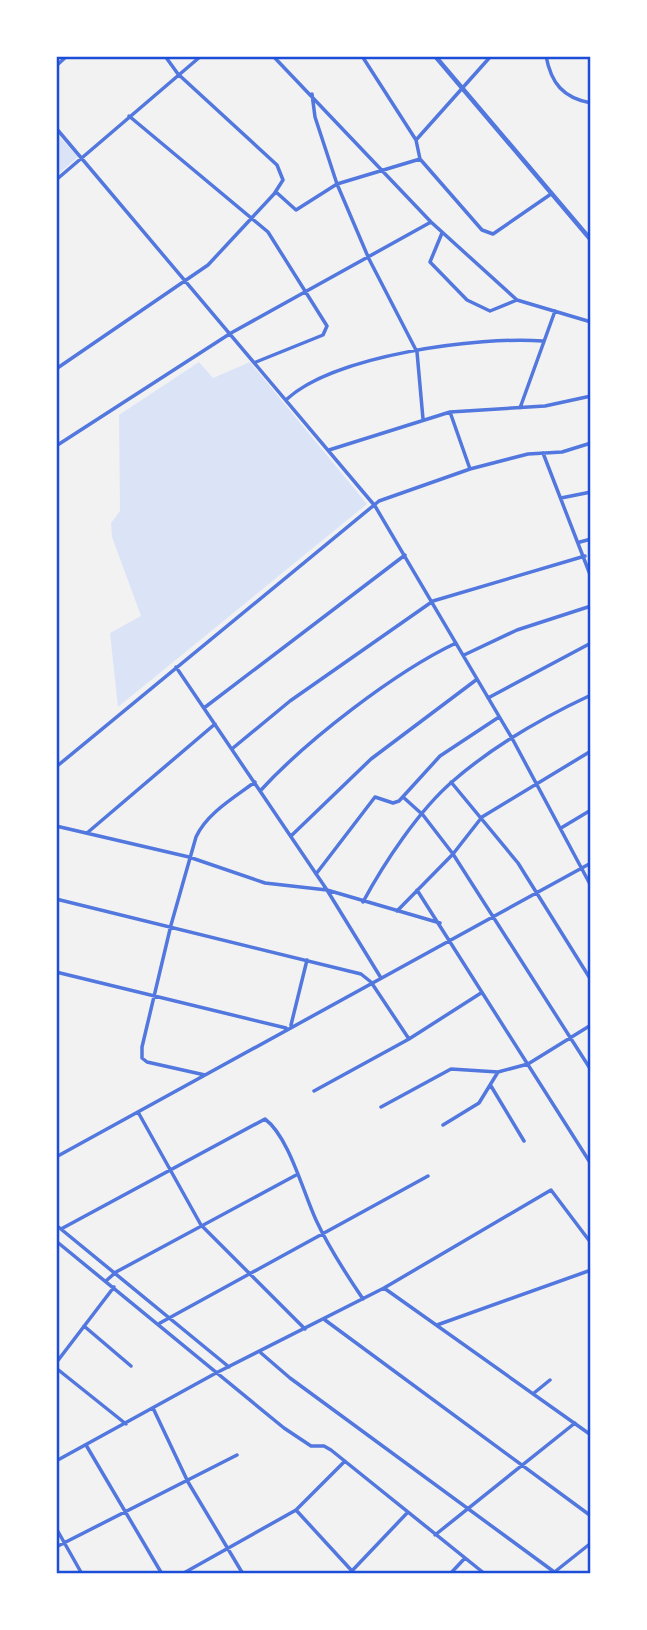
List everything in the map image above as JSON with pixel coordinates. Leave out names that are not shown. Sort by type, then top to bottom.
[{"type":"street","points":[[56,66],[67,56]]},
{"type":"street","points":[[56,369],[208,265],[276,192],[283,180],[277,165],[177,74],[164,56]]},
{"type":"street","points":[[56,180],[201,56]]},
{"type":"street","points":[[273,56],[431,222],[517,300],[591,322]]},
{"type":"street","points":[[362,56],[416,140],[420,159],[487,233],[503,229],[551,194]]},
{"type":"street","points":[[435,56],[590,240],[591,253]]},
{"type":"street","points":[[416,140],[491,56]]},
{"type":"street","points":[[546,56],[550,74],[564,92],[591,103]]},
{"type":"street","points":[[312,94],[315,117],[337,184],[369,259],[417,352],[423,419]]},
{"type":"street","points":[[129,116],[268,232],[327,326],[326,332],[318,337],[256,362]]},
{"type":"street","points":[[56,128],[375,506],[513,740],[591,886]]},
{"type":"street","points":[[276,192],[296,210],[337,184],[420,159]]},
{"type":"street","points":[[56,446],[231,333],[369,259],[431,222]]},
{"type":"street","points":[[442,233],[429,262],[467,300],[490,311],[517,300]]},
{"type":"street","points":[[520,408],[555,311]]},
{"type":"street","points":[[287,399],[329,374],[417,352],[505,339],[543,341]]},
{"type":"street","points":[[329,450],[450,412],[520,408],[591,396]]},
{"type":"street","points":[[450,412],[470,469]]},
{"type":"street","points":[[56,767],[380,500],[470,469],[591,443]]},
{"type":"street","points":[[543,453],[580,542],[591,577]]},
{"type":"street","points":[[561,498],[591,492]]},
{"type":"street","points":[[580,542],[591,539]]},
{"type":"street","points":[[204,708],[405,555]]},
{"type":"street","points":[[233,748],[290,701],[433,601],[584,556]]},
{"type":"street","points":[[464,655],[517,629],[591,606]]},
{"type":"street","points":[[261,790],[349,713],[421,663],[456,643]]},
{"type":"street","points":[[488,698],[591,643]]},
{"type":"street","points":[[176,667],[327,890],[381,978]]},
{"type":"street","points":[[291,836],[371,759],[476,680]]},
{"type":"street","points":[[363,902],[389,857],[451,782],[513,740],[591,695]]},
{"type":"street","points":[[316,874],[372,799],[379,796],[393,803],[403,797],[440,756],[499,717]]},
{"type":"street","points":[[87,833],[215,724]]},
{"type":"street","points":[[397,911],[453,854],[482,817],[591,751]]},
{"type":"street","points":[[207,1075],[154,1064],[142,1058],[153,995],[189,857],[200,827],[255,782]]},
{"type":"street","points":[[451,782],[518,863],[591,980]]},
{"type":"street","points":[[403,797],[424,815],[453,854],[591,1070]]},
{"type":"street","points":[[561,828],[591,810]]},
{"type":"street","points":[[56,826],[189,857],[272,884],[327,890],[440,923]]},
{"type":"street","points":[[56,1157],[207,1075],[289,1026],[495,918],[591,863]]},
{"type":"street","points":[[417,890],[591,1164]]},
{"type":"street","points":[[56,899],[349,970],[372,982],[409,1039]]},
{"type":"street","points":[[289,1026],[307,960]]},
{"type":"street","points":[[56,972],[289,1026]]},
{"type":"street","points":[[314,1091],[409,1039],[481,993]]},
{"type":"street","points":[[381,1107],[451,1069],[498,1072],[528,1064],[591,1025]]},
{"type":"street","points":[[443,1125],[474,1108],[498,1072]]},
{"type":"street","points":[[491,1086],[524,1141]]},
{"type":"street","points":[[138,1112],[201,1225],[305,1329]]},
{"type":"street","points":[[61,1229],[265,1119],[274,1127],[298,1174],[323,1234],[364,1299]]},
{"type":"street","points":[[107,1281],[116,1272],[298,1174]]},
{"type":"street","points":[[159,1323],[428,1176]]},
{"type":"street","points":[[56,1461],[216,1373],[261,1353],[364,1299],[551,1190],[591,1243]]},
{"type":"street","points":[[56,1225],[229,1367]]},
{"type":"street","points":[[56,1241],[298,1438],[311,1446],[324,1446],[345,1461],[485,1574]]},
{"type":"street","points":[[437,1325],[591,1270]]},
{"type":"street","points":[[56,1363],[114,1287]]},
{"type":"street","points":[[384,1288],[591,1436]]},
{"type":"street","points":[[324,1320],[591,1517]]},
{"type":"street","points":[[84,1326],[131,1366]]},
{"type":"street","points":[[261,1353],[290,1378],[555,1573],[591,1543]]},
{"type":"street","points":[[56,1368],[126,1424]]},
{"type":"street","points":[[534,1393],[550,1380]]},
{"type":"street","points":[[153,1408],[188,1482],[243,1574]]},
{"type":"street","points":[[435,1535],[575,1423]]},
{"type":"street","points":[[86,1445],[162,1574]]},
{"type":"street","points":[[56,1548],[127,1514],[237,1455]]},
{"type":"street","points":[[182,1574],[296,1510],[345,1461]]},
{"type":"street","points":[[296,1510],[350,1572],[409,1512]]},
{"type":"street","points":[[56,1528],[82,1574]]},
{"type":"street","points":[[450,1574],[466,1558]]},
{"type":"shaded area","points":[[56,133],[78,157],[56,176]]},
{"type":"shaded area","points":[[199,362],[213,378],[250,362],[367,504],[118,707],[110,633],[141,616],[112,537],[111,523],[120,511],[119,415]]}]
